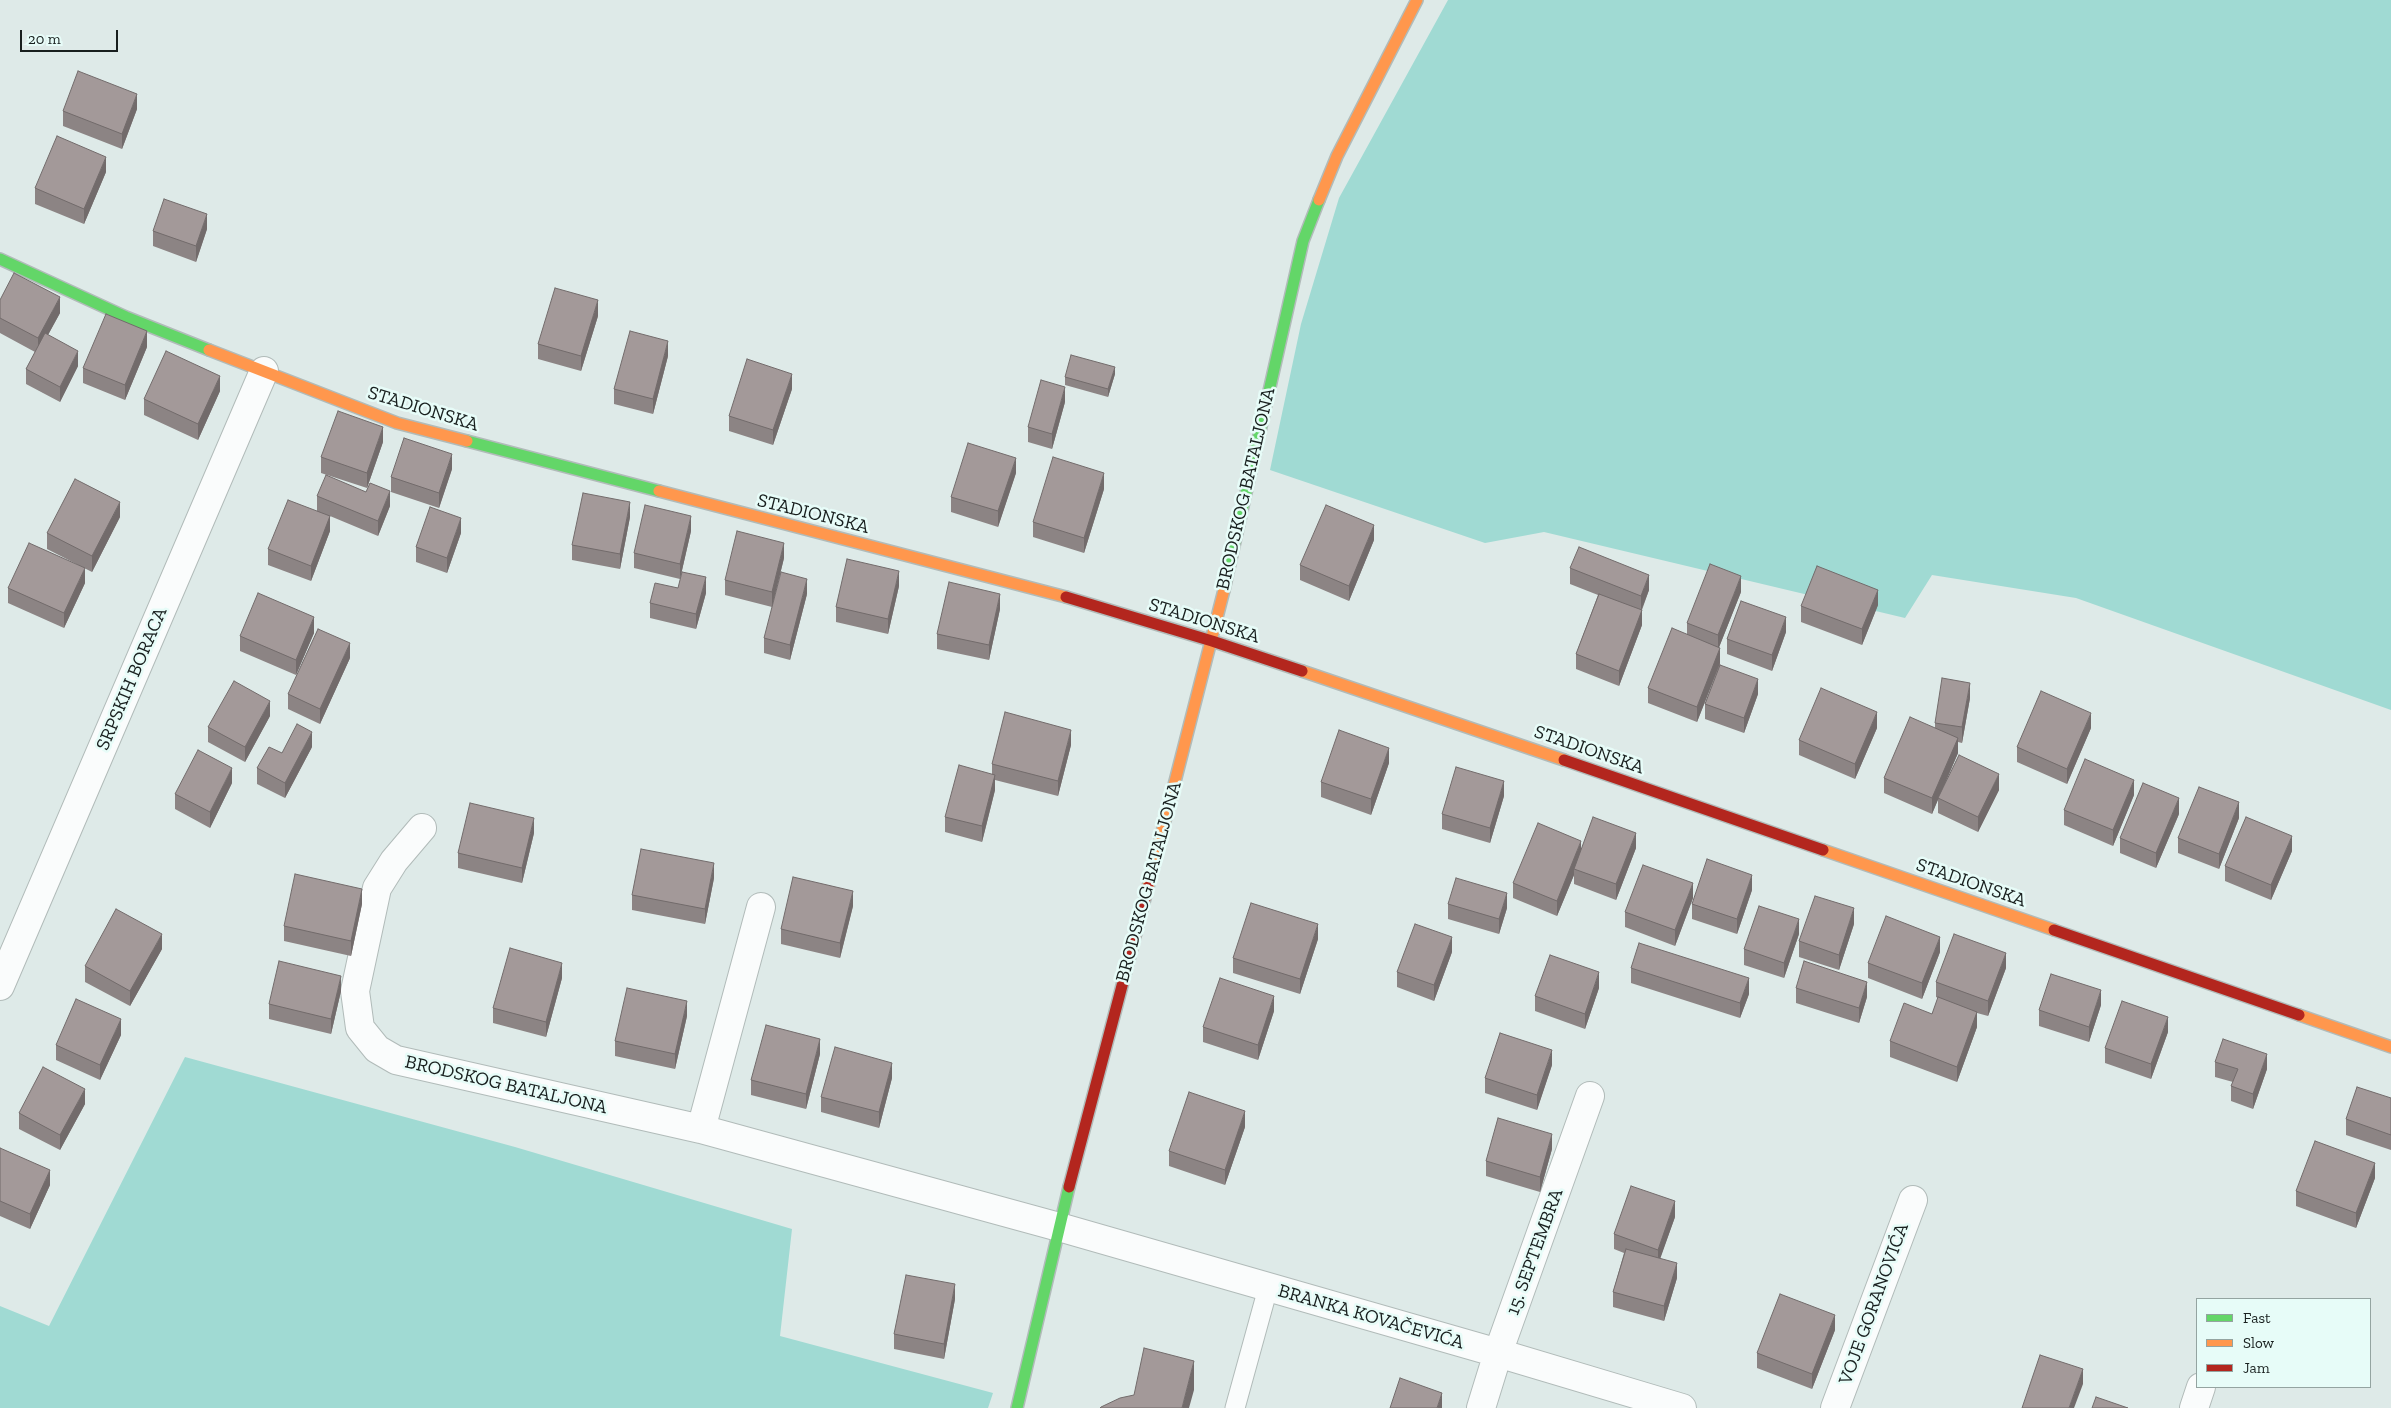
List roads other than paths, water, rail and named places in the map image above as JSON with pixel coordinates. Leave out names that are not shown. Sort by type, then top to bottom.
[{"type":"street","name":"BRODSKOG BATALJONA","points":[[1016,1408],[1059,1228],[1212,641],[1303,241],[1338,156],[1417,0]]},
{"type":"street","name":"STADIONSKA","points":[[0,259],[126,317],[397,422],[1087,603],[1212,641],[1444,718],[2391,1047]]},
{"type":"street","name":"SRPSKIH BORACA","points":[[0,986],[264,371]]},
{"type":"street","name":"BRODSKOG BATALJONA","points":[[422,828],[394,861],[377,888],[357,982],[356,991],[360,1028],[377,1049],[396,1060],[701,1129],[1059,1228]]},
{"type":"street","points":[[701,1129],[761,907]]},
{"type":"street","name":"15. SEPTEMBRA","points":[[1481,1408],[1498,1353],[1590,1096]]},
{"type":"street","name":"VOJE GORANOVIĆA","points":[[1835,1408],[1913,1200]]},
{"type":"street","name":"BRANKA KOVAČEVIĆA","points":[[1059,1228],[1498,1353],[1682,1408]]},
{"type":"street","points":[[2194,1408],[2201,1388]]},
{"type":"lane","points":[[1235,1408],[1268,1288]]}]
